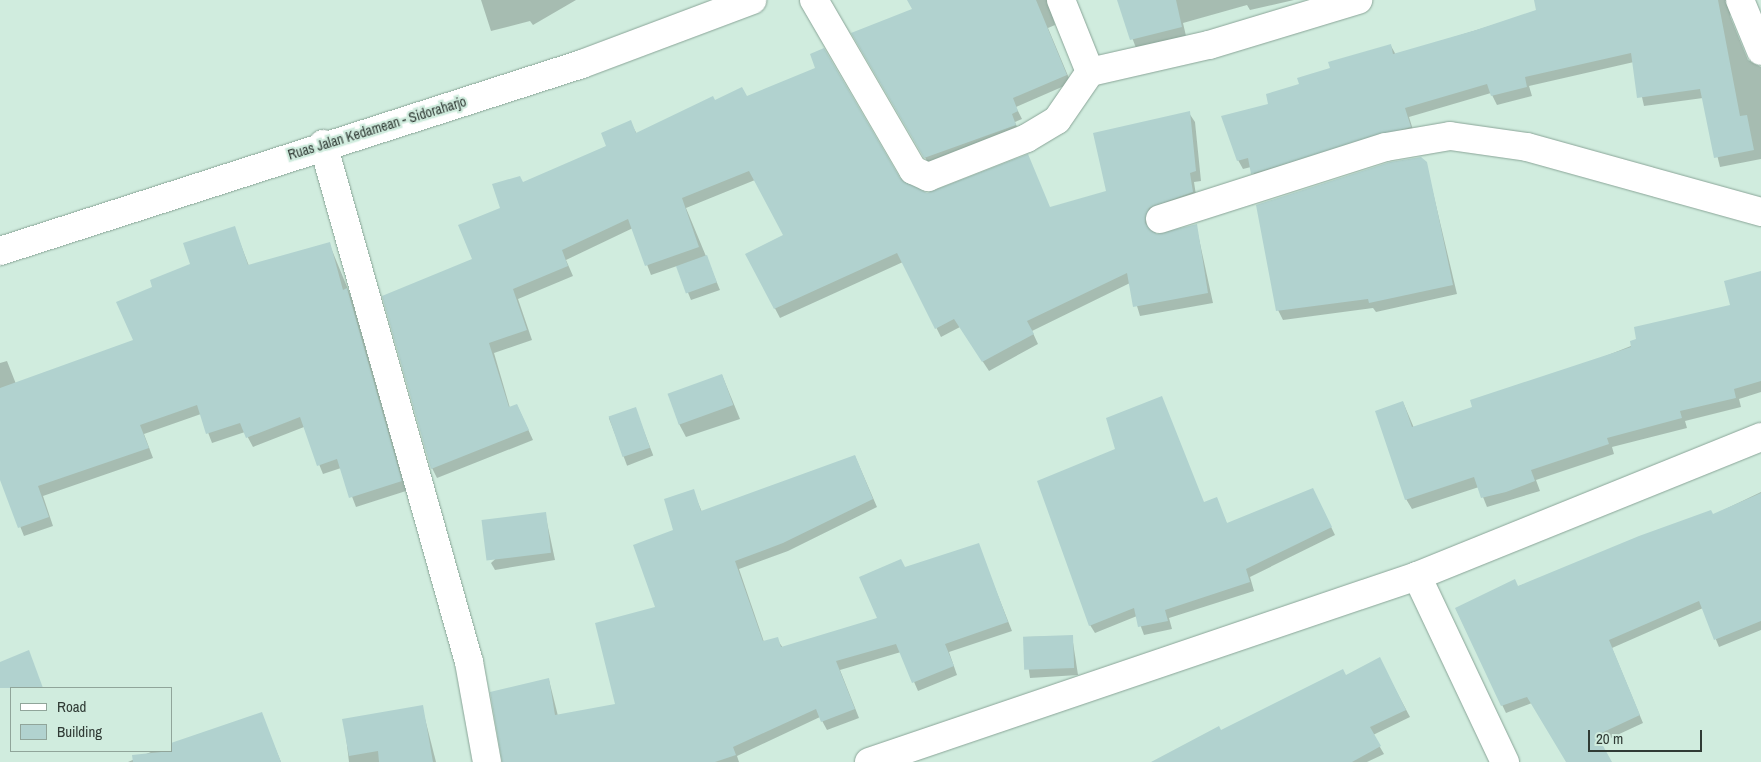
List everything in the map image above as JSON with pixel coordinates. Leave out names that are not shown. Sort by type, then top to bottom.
[{"type":"street","name":"Ruas Jalan Kedamean - Sidoraharjo","points":[[0,251],[323,144],[582,64],[752,0]]},
{"type":"street","points":[[814,0],[920,176],[937,176],[1027,138],[1056,120],[1090,72],[1209,45],[1358,0]]},
{"type":"street","points":[[1061,0],[1090,72]]},
{"type":"street","points":[[1740,0],[1761,51]]},
{"type":"street","points":[[1160,219],[1386,147],[1450,136],[1527,147],[1761,212]]},
{"type":"street","points":[[323,144],[469,662],[487,762]]},
{"type":"street","points":[[869,762],[1417,576],[1761,437]]},
{"type":"street","points":[[1417,576],[1505,762]]},
{"type":"building","points":[[907,0],[1036,0],[1067,75],[1013,98],[1018,111],[1012,114],[1016,125],[924,158],[851,33],[912,9]]},
{"type":"building","points":[[1117,0],[1176,0],[1182,27],[1130,40]]},
{"type":"building","points":[[1534,0],[1718,0],[1740,116],[1747,115],[1754,150],[1714,158],[1700,89],[1637,98],[1631,53],[1525,77],[1527,87],[1491,96],[1487,84],[1405,108],[1411,127],[1251,174],[1248,158],[1237,161],[1221,116],[1268,104],[1266,94],[1299,84],[1297,78],[1330,68],[1328,62],[1391,44],[1393,54],[1476,30],[1536,10]]},
{"type":"building","points":[[824,48],[900,178],[927,193],[1028,154],[1050,207],[1106,191],[1093,133],[1190,111],[1196,171],[1190,173],[1193,192],[1149,208],[1145,223],[1157,234],[1197,224],[1208,293],[1133,307],[1127,273],[1027,321],[1034,334],[982,362],[954,319],[935,329],[897,253],[774,309],[745,254],[783,235],[749,171],[682,198],[699,247],[645,266],[628,219],[562,250],[568,266],[513,289],[527,330],[489,343],[509,407],[517,404],[529,430],[431,469],[382,296],[472,259],[458,225],[500,208],[492,184],[520,176],[523,182],[606,146],[601,133],[631,120],[636,133],[713,96],[715,100],[742,87],[747,96],[815,68],[810,54]]},
{"type":"building","points":[[1421,157],[1427,162],[1453,285],[1369,303],[1368,299],[1276,311],[1256,205],[1390,162]]},
{"type":"building","points":[[235,226],[248,265],[330,242],[343,290],[347,288],[402,481],[349,498],[337,459],[317,466],[300,417],[246,438],[240,423],[206,434],[197,405],[140,425],[149,448],[38,486],[49,517],[18,528],[0,480],[0,388],[133,340],[116,302],[152,287],[150,280],[190,264],[183,243]]},
{"type":"building","points":[[707,255],[717,282],[686,294],[676,266]]},
{"type":"building","points":[[1761,271],[1761,381],[1734,389],[1736,398],[1680,411],[1682,418],[1607,438],[1609,444],[1531,470],[1535,481],[1506,492],[1481,498],[1474,477],[1405,500],[1375,411],[1403,401],[1412,427],[1472,407],[1470,400],[1631,347],[1630,341],[1636,339],[1634,327],[1730,305],[1724,281]]},
{"type":"building","points":[[722,374],[733,405],[679,425],[667,394]]},
{"type":"building","points":[[1162,396],[1204,502],[1217,497],[1227,523],[1313,488],[1332,527],[1246,569],[1250,582],[1165,610],[1168,621],[1138,627],[1134,608],[1089,626],[1037,481],[1115,449],[1106,418]]},
{"type":"building","points":[[636,407],[650,448],[623,457],[609,416]]},
{"type":"building","points":[[855,455],[873,499],[783,543],[735,561],[763,641],[778,637],[781,647],[877,618],[859,577],[901,559],[905,567],[979,543],[1008,622],[945,644],[954,666],[912,683],[896,644],[836,661],[855,709],[821,722],[816,709],[733,747],[736,755],[715,762],[502,762],[490,692],[549,678],[555,715],[615,704],[595,623],[655,607],[633,545],[673,530],[664,499],[694,489],[701,511]]},
{"type":"building","points":[[1761,493],[1761,621],[1714,640],[1699,601],[1609,640],[1640,715],[1597,735],[1612,762],[1566,762],[1527,697],[1501,706],[1455,608],[1515,579],[1518,586],[1639,536],[1711,510],[1713,514]]},
{"type":"building","points":[[546,512],[551,553],[486,561],[481,520]]},
{"type":"building","points":[[1073,635],[1074,668],[1024,670],[1023,637]]},
{"type":"building","points":[[29,650],[43,687],[0,688],[0,662]]},
{"type":"building","points":[[1380,657],[1406,710],[1370,727],[1381,746],[1352,762],[1151,762],[1219,726],[1221,730],[1343,669],[1346,675]]},
{"type":"building","points":[[423,705],[433,762],[379,762],[378,751],[349,756],[342,719]]},
{"type":"building","points":[[262,712],[281,762],[133,762],[132,755],[172,752],[172,743]]}]
